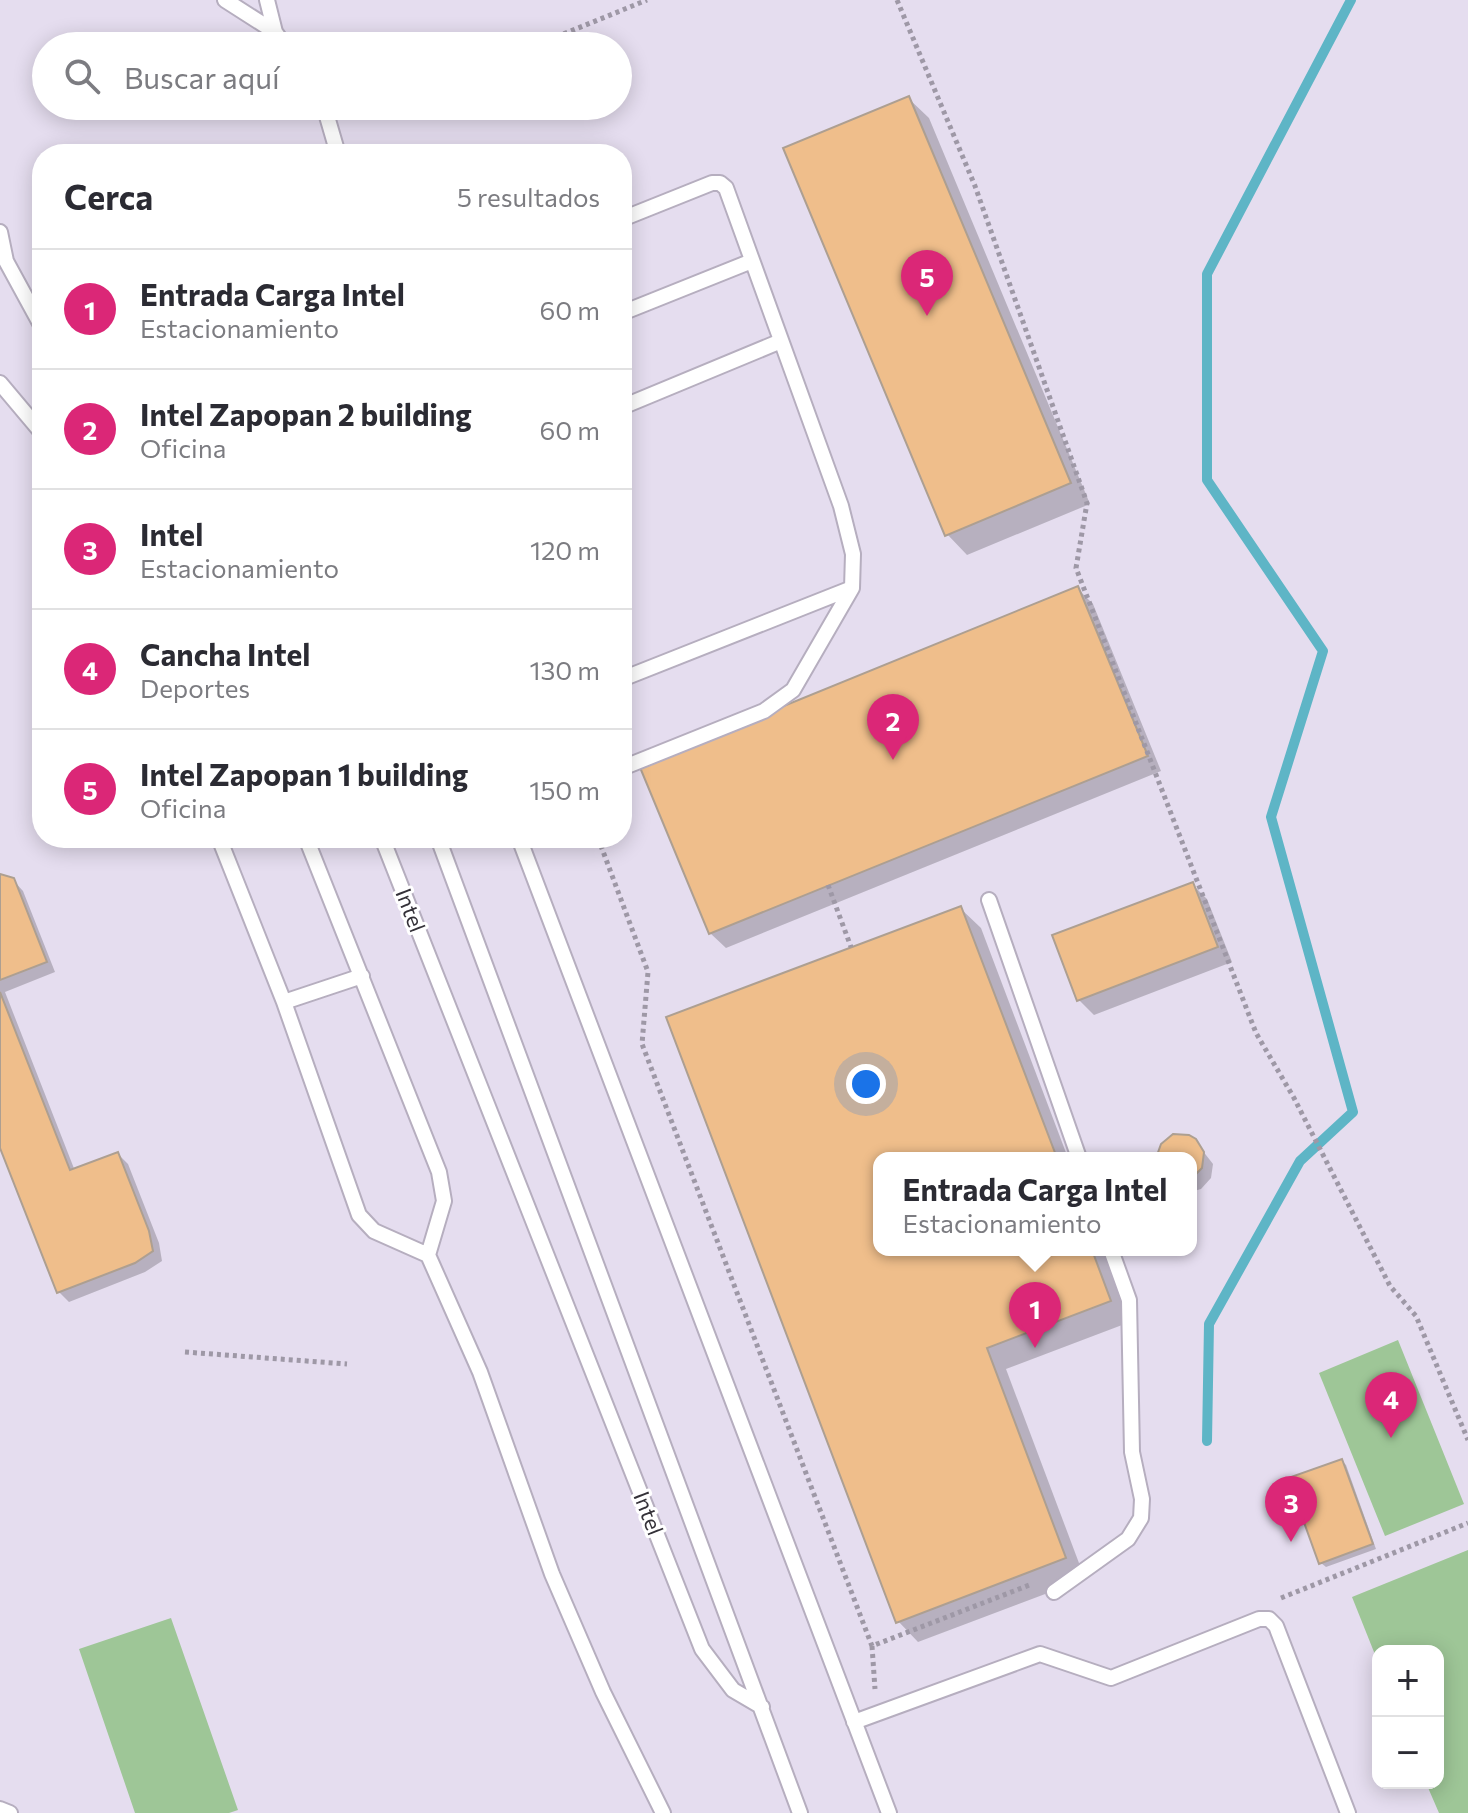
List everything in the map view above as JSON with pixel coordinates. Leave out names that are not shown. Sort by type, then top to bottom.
[{"type":"lane","points":[[225,0],[275,32]]},
{"type":"lane","points":[[267,0],[275,32]]},
{"type":"lane","points":[[328,120],[335,144]]},
{"type":"lane","points":[[632,215],[712,183],[720,183],[726,188],[841,506],[853,554],[852,588],[793,690],[764,711],[632,764]]},
{"type":"lane","points":[[0,232],[6,261],[32,309]]},
{"type":"lane","points":[[632,309],[752,261]]},
{"type":"lane","points":[[632,403],[781,341]]},
{"type":"lane","points":[[0,383],[32,421]]},
{"type":"lane","points":[[632,675],[852,588]]},
{"type":"lane","points":[[223,848],[284,1002],[359,1215],[374,1231],[428,1255]]},
{"type":"lane","points":[[310,848],[439,1172],[444,1201],[428,1255],[480,1372],[552,1574],[603,1692],[663,1813]]},
{"type":"lane","name":"Intel","points":[[386,848],[702,1649],[733,1690],[762,1707]]},
{"type":"lane","name":"Intel","points":[[442,848],[762,1707]]},
{"type":"lane","points":[[523,848],[889,1813]]},
{"type":"lane","points":[[989,900],[1077,1152]]},
{"type":"lane","points":[[284,1002],[362,976]]},
{"type":"lane","points":[[1050,1586],[1128,1539],[1141,1518],[1142,1499],[1132,1452],[1129,1300],[1113,1256]]},
{"type":"lane","points":[[854,1722],[1040,1654],[1111,1678],[1259,1619],[1269,1619],[1276,1626],[1348,1813]]},
{"type":"lane","points":[[762,1707],[800,1813]]},
{"type":"lane","points":[[0,1809],[10,1813]]},
{"type":"path","points":[[568,32],[647,0]]},
{"type":"path","points":[[897,0],[975,186],[1087,503],[1076,568],[1256,1033],[1294,1098],[1390,1286],[1416,1316],[1468,1440]]},
{"type":"path","points":[[602,848],[648,972],[642,1044],[872,1646],[876,1695]]},
{"type":"path","points":[[828,885],[851,947]]},
{"type":"path","points":[[185,1352],[347,1364]]},
{"type":"path","points":[[1279,1599],[1468,1523]]},
{"type":"path","points":[[872,1646],[1050,1586]]},
{"type":"green space","points":[[1398,1340],[1464,1504],[1385,1536],[1319,1373]]},
{"type":"green space","points":[[1468,1550],[1468,1813],[1439,1813],[1429,1789],[1444,1789],[1444,1645],[1372,1647],[1352,1597]]},
{"type":"green space","points":[[171,1618],[238,1810],[229,1813],[135,1813],[79,1649]]},
{"type":"building","points":[[909,96],[1071,483],[945,536],[783,148]]},
{"type":"building","points":[[1078,586],[1148,756],[709,934],[639,765]]},
{"type":"building","points":[[0,874],[14,878],[47,962],[0,980]]},
{"type":"building","points":[[1193,882],[1218,947],[1077,1001],[1052,935]]},
{"type":"building","points":[[961,906],[1055,1152],[873,1152],[873,1256],[1094,1256],[1111,1301],[987,1348],[1066,1558],[896,1623],[666,1017]]},
{"type":"building","points":[[0,992],[70,1170],[118,1152],[149,1231],[153,1251],[135,1263],[57,1293],[0,1148]]},
{"type":"building","points":[[1173,1134],[1189,1135],[1196,1139],[1204,1152],[1202,1168],[1197,1173],[1197,1152],[1158,1152],[1161,1144]]},
{"type":"building","points":[[1342,1459],[1373,1544],[1319,1564],[1288,1478]]},
{"type":"waterway","points":[[1207,1441],[1209,1324],[1300,1161],[1353,1112],[1271,817],[1323,651],[1207,480],[1207,274],[1351,0]]},
{"type":"place","name":"Intel Zapopan 1 building","points":[[927,316]]},
{"type":"place","name":"Intel Zapopan 2 building","points":[[893,760]]},
{"type":"place","name":"Entrada Carga Intel","points":[[1035,1348]]},
{"type":"place","name":"Cancha Intel","points":[[1391,1438]]},
{"type":"place","name":"Intel","points":[[1291,1542]]}]
